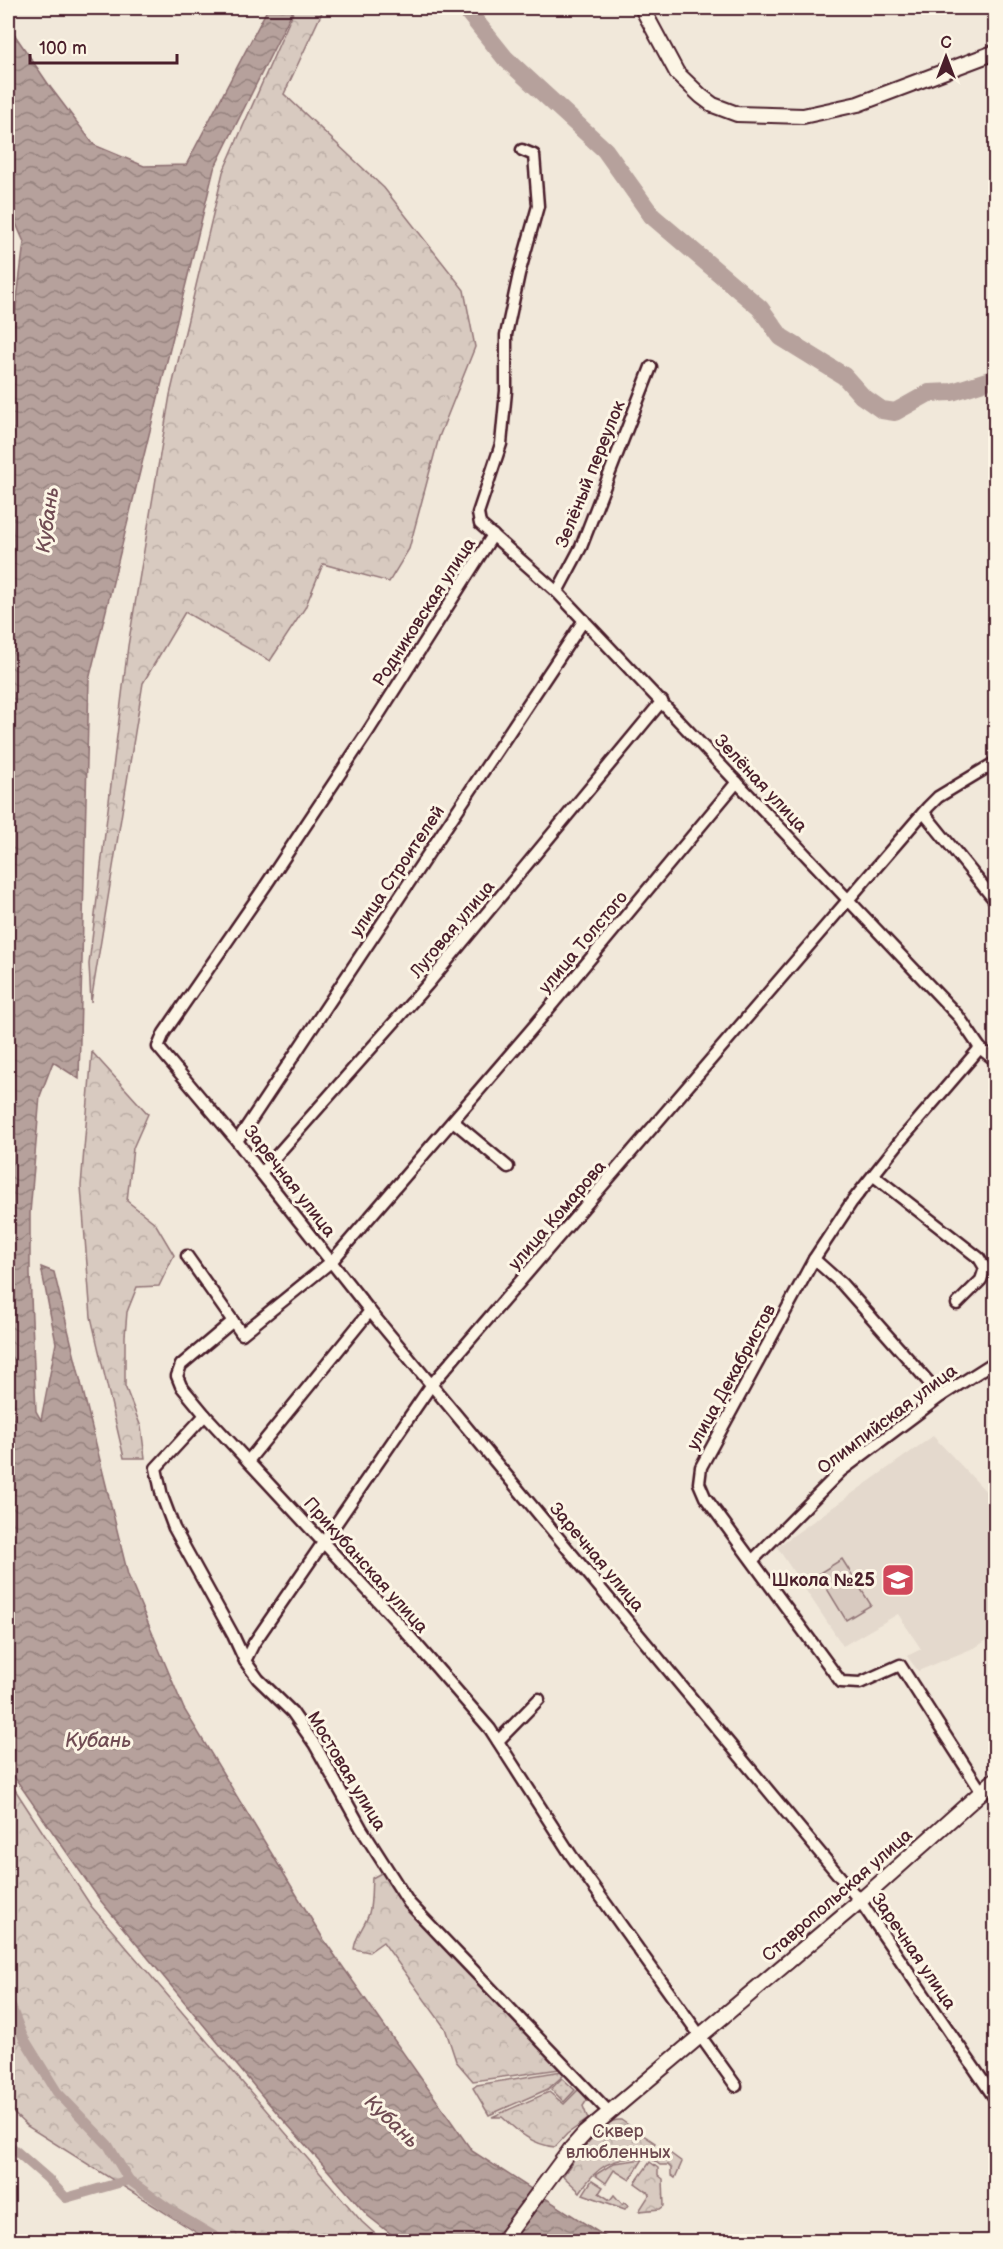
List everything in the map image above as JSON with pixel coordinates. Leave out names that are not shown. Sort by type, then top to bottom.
[{"type":"main road","points":[[642,8],[677,72],[713,105],[737,114],[803,116],[858,104],[996,52]]},
{"type":"main road","name":"Ставропольская улица","points":[[502,2241],[585,2133],[860,1901],[996,1779]]},
{"type":"street","name":"Родниковская улица","points":[[158,1047],[164,1034],[369,730],[494,535],[480,524],[478,513],[501,444],[506,391],[506,334],[519,274],[538,206],[534,155],[522,150]]},
{"type":"street","name":"Зелёный переулок","points":[[557,592],[581,547],[651,367]]},
{"type":"street","name":"Зелёная улица","points":[[494,535],[557,592],[662,701],[959,1017],[980,1048],[996,1061]]},
{"type":"street","name":"улица Строителей","points":[[237,1141],[584,620]]},
{"type":"street","name":"Луговая улица","points":[[261,1173],[428,984],[662,701]]},
{"type":"street","name":"улица Комарова","points":[[245,1661],[254,1643],[322,1542],[432,1384],[938,797],[996,762]]},
{"type":"street","name":"улица Толстого","points":[[233,1321],[242,1334],[332,1261],[453,1121],[737,782]]},
{"type":"street","points":[[924,813],[996,902]]},
{"type":"street","name":"Заречная улица","points":[[158,1047],[237,1141],[370,1311],[860,1901],[996,2100]]},
{"type":"street","name":"улица Декабристов","points":[[980,1048],[850,1203],[814,1259],[701,1467],[699,1483],[705,1497],[841,1682],[860,1683],[900,1665],[981,1791]]},
{"type":"street","points":[[453,1121],[508,1167]]},
{"type":"street","points":[[874,1176],[979,1258],[985,1268],[981,1280],[957,1304]]},
{"type":"street","points":[[187,1256],[233,1321]]},
{"type":"street","points":[[814,1259],[842,1284],[941,1396]]},
{"type":"street","points":[[248,1461],[370,1311]]},
{"type":"street","name":"Прикубанская улица","points":[[233,1321],[181,1365],[177,1376],[181,1386],[205,1415],[398,1623],[498,1741],[571,1855],[700,2037]]},
{"type":"street","name":"Олимпийская улица","points":[[753,1560],[841,1471],[941,1396],[996,1361]]},
{"type":"street","name":"Мостовая улица","points":[[205,1415],[156,1468],[162,1496],[174,1528],[245,1661],[258,1679],[292,1712],[315,1745],[361,1828],[409,1903],[609,2112]]},
{"type":"street","points":[[498,1741],[538,1698]]},
{"type":"street","points":[[700,2037],[736,2085]]},
{"type":"shaded area","name":"Школа №25","points":[[933,1436],[995,1501],[995,1635],[976,1647],[918,1671],[907,1656],[921,1649],[898,1614],[843,1646],[777,1547]]},
{"type":"green space","points":[[295,8],[324,8],[284,94],[384,188],[464,290],[475,347],[439,437],[409,549],[389,582],[323,564],[305,608],[270,661],[185,612],[143,683],[91,1002],[89,964],[128,646],[170,395],[223,172]]},
{"type":"green space","points":[[9,228],[14,244],[8,299],[8,230]]},
{"type":"green space","points":[[92,1052],[148,1114],[133,1148],[127,1201],[155,1223],[174,1255],[159,1286],[137,1287],[127,1312],[125,1386],[141,1427],[145,1458],[124,1458],[91,1317],[81,1186]]},
{"type":"green space","points":[[842,1559],[871,1605],[846,1620],[818,1574]]},
{"type":"green space","points":[[8,1779],[91,1906],[362,2222],[383,2241],[210,2241],[27,2126],[8,2108]]},
{"type":"green space","points":[[385,1871],[403,1904],[560,2069],[473,2081],[456,2061],[445,2028],[383,1942],[369,1952],[354,1949],[369,1913],[372,1878]]},
{"type":"green space","points":[[562,2071],[565,2074],[548,2089],[489,2115],[473,2088],[477,2085]]},
{"type":"green space","points":[[562,2078],[575,2090],[564,2102],[551,2089]]},
{"type":"green space","points":[[578,2090],[585,2093],[587,2100],[583,2106],[588,2119],[567,2134],[555,2147],[533,2141],[502,2117],[492,2117],[549,2092],[564,2104]]},
{"type":"green space","name":"Сквер влюбленных","points":[[621,2120],[655,2143],[644,2156],[614,2161],[600,2169],[580,2192],[563,2176],[596,2133],[613,2121]]},
{"type":"green space","points":[[659,2145],[682,2162],[675,2178],[671,2175],[671,2168],[668,2165],[660,2165],[652,2159]]},
{"type":"green space","points":[[643,2159],[630,2180],[614,2170],[606,2183],[595,2175],[614,2163]]},
{"type":"green space","points":[[650,2162],[658,2168],[658,2175],[663,2179],[664,2206],[660,2209],[639,2211],[650,2194],[635,2183]]},
{"type":"green space","points":[[592,2180],[603,2187],[599,2193],[610,2200],[614,2195],[622,2204],[624,2202],[628,2205],[625,2209],[583,2194]]},
{"type":"water","name":"Кубань","points":[[268,8],[294,8],[214,169],[89,680],[79,1079],[53,1062],[40,1096],[30,1213],[30,1274],[36,1411],[41,1420],[56,1343],[41,1267],[54,1272],[128,1575],[184,1709],[324,1940],[472,2151],[612,2241],[400,2241],[368,2216],[264,2098],[100,1900],[8,1768],[8,586],[14,550],[8,465],[8,372],[24,242],[8,205],[8,25],[94,145],[144,166],[186,165]]},
{"type":"waterway","points":[[465,8],[505,58],[605,150],[652,216],[760,308],[781,337],[844,376],[862,396],[882,410],[895,412],[929,393],[952,392],[996,378]]},
{"type":"waterway","points":[[8,1999],[23,2037],[57,2092],[108,2145],[129,2180],[66,2198],[8,2144]]},
{"type":"waterway","points":[[129,2180],[175,2213],[224,2242]]},
{"type":"place","name":"Школа №25","points":[[898,1580]]}]
